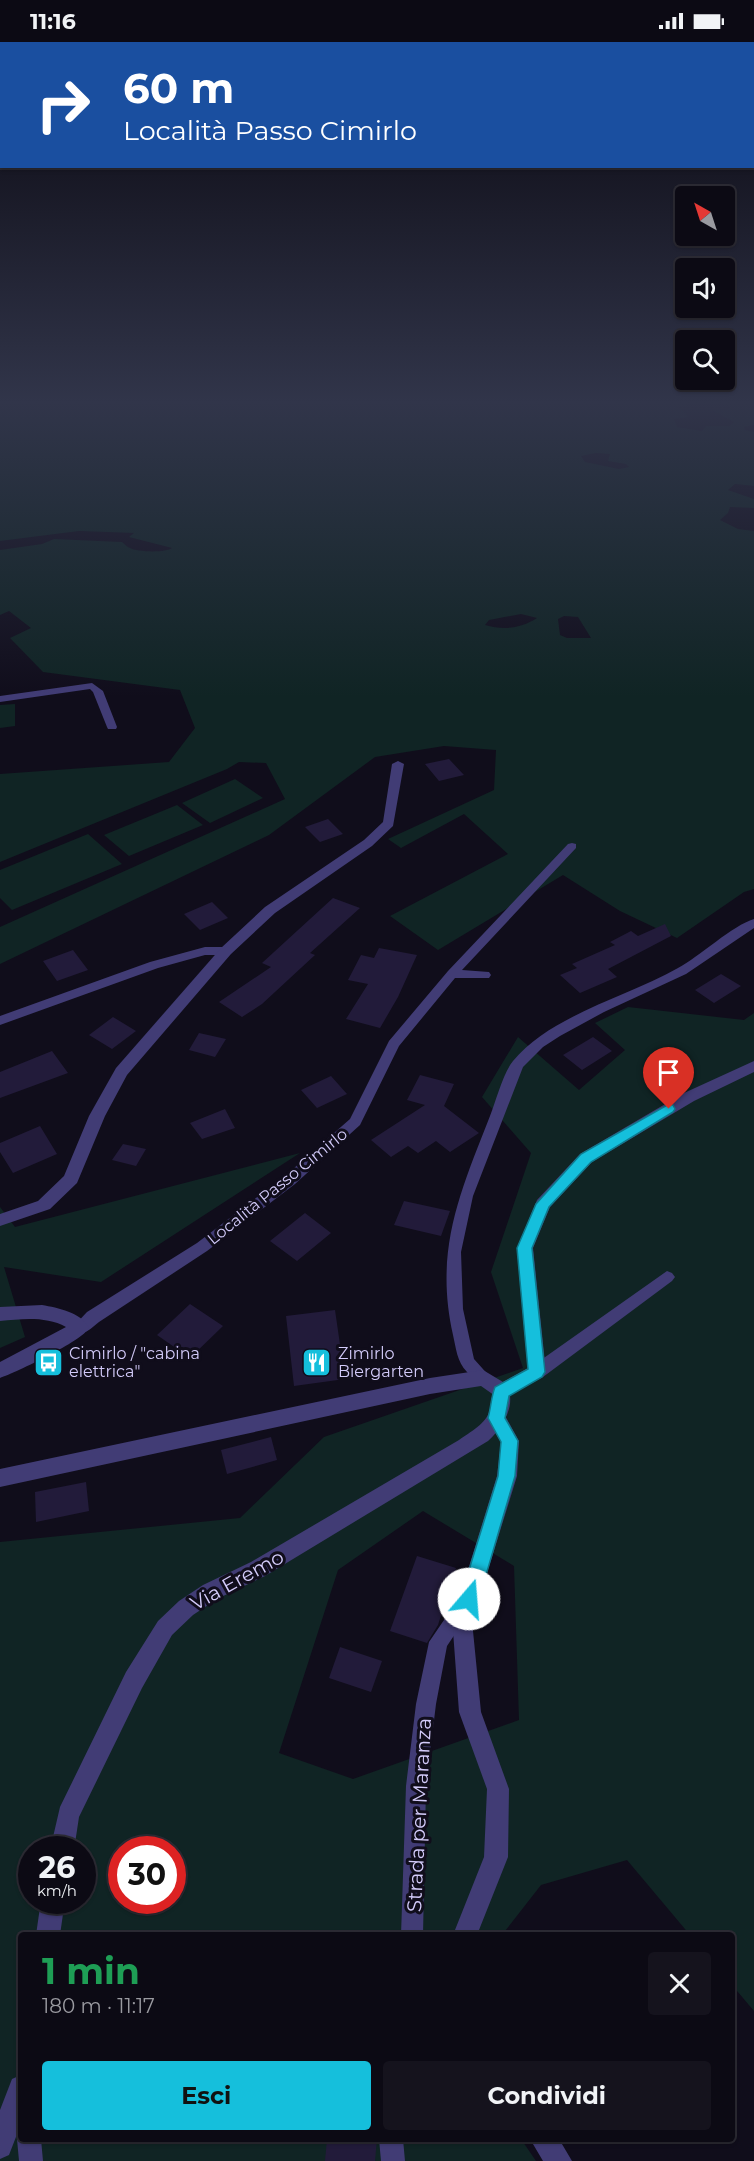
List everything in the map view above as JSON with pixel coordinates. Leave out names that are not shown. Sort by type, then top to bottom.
[{"type":"street","points":[[0,699],[93,686],[98,691],[112,727]]},
{"type":"street","points":[[0,1220],[44,1205],[71,1179],[97,1116],[121,1072],[226,951],[270,910],[377,837],[389,823],[398,764]]},
{"type":"street","points":[[501,1392],[537,1372],[525,1248],[543,1204],[586,1158],[689,1097],[754,1066]]},
{"type":"street","points":[[0,1314],[50,1313],[67,1317],[80,1328]]},
{"type":"street","name":"Località Passo Cimirlo","points":[[0,1370],[80,1328]]},
{"type":"street","points":[[0,1478],[430,1386],[483,1378],[501,1392],[501,1404],[496,1418]]},
{"type":"street","name":"Strada per Maranza","points":[[466,1932],[496,1857],[498,1789],[470,1712],[463,1631],[469,1599],[507,1476],[510,1441],[496,1418]]},
{"type":"street","name":"Via Eremo","points":[[64,1836],[68,1815],[134,1680],[165,1628],[186,1608],[210,1592],[258,1569],[466,1446],[490,1429],[496,1418]]},
{"type":"street","points":[[48,1932],[51,1914]]},
{"type":"street","points":[[0,2146],[18,2096]]},
{"type":"street","points":[[545,2142],[559,2161]]},
{"type":"lane","name":"Località Passo Cimirlo","points":[[80,1328],[93,1317],[202,1247],[290,1180],[355,1122],[394,1044],[452,974],[572,846]]},
{"type":"lane","points":[[483,1378],[467,1362],[454,1308],[454,1252],[466,1196],[517,1065],[538,1044],[555,1033],[600,1009],[682,971],[754,923]]},
{"type":"lane","points":[[0,1021],[154,965],[205,951],[226,951]]},
{"type":"lane","points":[[452,974],[485,975]]},
{"type":"lane","points":[[537,1372],[667,1277]]},
{"type":"lane","name":"Strada per Maranza","points":[[412,1932],[416,1786],[426,1704],[438,1642],[469,1599]]},
{"type":"lane","points":[[29,2142],[32,2161]]},
{"type":"lane","points":[[391,2142],[393,2161]]},
{"type":"green space","points":[[0,499],[754,499],[754,508],[730,507],[728,513],[720,520],[738,529],[754,531],[754,889],[744,892],[677,938],[620,911],[563,875],[438,950],[390,916],[508,854],[464,814],[401,848],[388,839],[494,790],[496,750],[444,746],[375,757],[269,835],[0,964],[0,927],[285,799],[266,763],[239,762],[227,769],[0,862],[0,774],[169,762],[195,728],[180,690],[43,672],[10,638],[31,628],[9,611],[0,615],[0,550],[42,544],[54,539],[122,542],[130,548],[145,551],[164,551],[172,548],[129,537],[134,533],[79,531],[0,541]],"holes":[[[521,614],[537,618],[518,626],[505,628],[485,625],[489,620]],[[564,616],[578,617],[591,638],[567,638],[560,635],[558,619]]]},
{"type":"green space","points":[[15,704],[15,726],[0,728],[0,705]]},
{"type":"green space","points":[[235,779],[263,798],[210,823],[182,803]]},
{"type":"green space","points":[[177,805],[203,825],[129,856],[104,835]]},
{"type":"green space","points":[[88,834],[122,864],[12,910],[0,898],[0,870]]},
{"type":"green space","points":[[628,1007],[744,1020],[754,1013],[754,2011],[735,1989],[735,1932],[687,1932],[627,1860],[541,1885],[504,1932],[18,1932],[18,2142],[523,2142],[536,2161],[0,2161],[0,1542],[240,1518],[324,1437],[523,1368],[491,1272],[531,1153],[482,1097],[518,1037],[579,1090],[625,1050],[595,1023]],"holes":[[[423,1511],[514,1566],[519,1720],[353,1779],[279,1753],[338,1570]]]},
{"type":"green space","points":[[300,1153],[101,1282],[4,1267],[25,1337],[0,1348],[0,1207],[15,1227]]},
{"type":"building","points":[[449,759],[464,775],[439,781],[425,764]]},
{"type":"building","points":[[328,819],[343,834],[320,842],[305,827]]},
{"type":"building","points":[[333,898],[360,908],[310,953],[315,955],[262,1004],[242,1017],[219,1002],[271,967],[262,963]]},
{"type":"building","points":[[212,902],[228,918],[200,930],[184,914]]},
{"type":"building","points":[[665,924],[671,936],[608,969],[617,977],[580,993],[560,975],[577,968],[572,964],[615,945],[610,942],[631,931],[638,936]]},
{"type":"building","points":[[379,948],[417,955],[398,997],[380,1028],[346,1019],[368,984],[348,980],[361,955],[374,958]]},
{"type":"building","points":[[73,950],[88,970],[57,981],[43,961]]},
{"type":"building","points":[[721,974],[741,986],[714,1003],[695,990]]},
{"type":"building","points":[[113,1017],[136,1031],[112,1049],[89,1035]]},
{"type":"building","points":[[199,1033],[226,1039],[215,1057],[189,1050]]},
{"type":"building","points":[[593,1037],[612,1051],[582,1070],[563,1055]]},
{"type":"building","points":[[52,1051],[68,1073],[0,1098],[0,1072]]},
{"type":"building","points":[[420,1075],[454,1084],[444,1106],[479,1133],[450,1152],[436,1141],[418,1153],[408,1146],[391,1157],[371,1140],[425,1105],[407,1100]]},
{"type":"building","points":[[331,1076],[347,1094],[317,1108],[301,1090]]},
{"type":"building","points":[[225,1109],[235,1128],[202,1139],[190,1123]]},
{"type":"building","points":[[40,1126],[57,1154],[13,1173],[0,1152],[0,1143]]},
{"type":"building","points":[[123,1144],[146,1149],[136,1166],[112,1160]]},
{"type":"building","points":[[404,1201],[450,1211],[441,1236],[394,1225]]},
{"type":"building","points":[[305,1213],[331,1233],[297,1261],[270,1241]]},
{"type":"building","points":[[190,1304],[223,1326],[190,1358],[157,1335]]},
{"type":"building","name":"Zimirlo Biergarten","points":[[335,1310],[345,1379],[294,1386],[286,1316]]},
{"type":"building","points":[[271,1437],[277,1460],[227,1474],[221,1450]]},
{"type":"building","points":[[86,1482],[89,1511],[36,1522],[35,1492]]},
{"type":"building","points":[[417,1556],[456,1568],[438,1625],[427,1643],[390,1631]]},
{"type":"building","points":[[340,1647],[382,1661],[371,1692],[329,1678]]},
{"type":"building","points":[[327,2142],[377,2142],[375,2161],[325,2161]]},
{"type":"place","name":"Cimirlo / \"cabina elettrica\"","points":[[48,1362]]},
{"type":"place","name":"Zimirlo Biergarten","points":[[317,1362]]},
{"type":"route","points":[[469,1599],[507,1476],[510,1441],[496,1418],[501,1404],[501,1392],[537,1372],[525,1248],[543,1204],[586,1158],[669,1109]]}]
